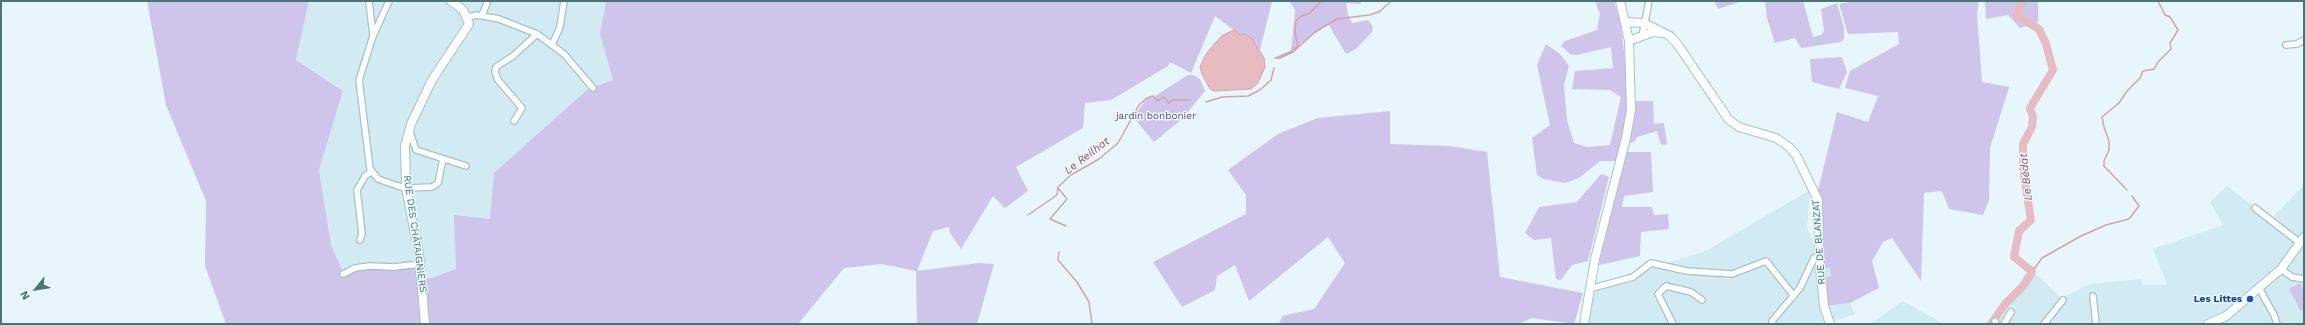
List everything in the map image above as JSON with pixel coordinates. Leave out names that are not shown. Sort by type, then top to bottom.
[{"type":"street","points":[[369,1],[373,36]]},
{"type":"street","points":[[389,1],[373,36],[359,80],[368,161],[371,172],[381,180],[406,188],[437,186],[443,159]]},
{"type":"street","points":[[451,1],[461,7],[468,17],[482,16],[499,19],[537,34],[564,54],[593,88]]},
{"type":"street","points":[[482,16],[488,1]]},
{"type":"street","points":[[552,45],[560,27],[564,1]]},
{"type":"street","points":[[1584,324],[1589,289],[1602,230],[1629,124],[1631,99],[1629,41],[1626,22],[1620,1]]},
{"type":"street","points":[[1642,36],[1649,1]]},
{"type":"street","name":"RUE DES CHÂTAIGNIERS","points":[[425,324],[420,264],[406,188],[405,151],[409,129],[432,80],[467,28],[468,17]]},
{"type":"street","name":"RUE DE BLANZAT","points":[[1626,22],[1644,23],[1667,34],[1678,45],[1729,120],[1738,127],[1776,138],[1789,147],[1796,155],[1818,200],[1819,255],[1824,306],[1830,324]]},
{"type":"street","points":[[1629,41],[1653,32],[1667,34]]},
{"type":"street","points":[[514,121],[522,108],[498,80],[495,72],[499,63],[514,56],[537,34]]},
{"type":"street","points":[[2286,45],[2297,44],[2304,40]]},
{"type":"street","points":[[409,129],[416,150],[466,166]]},
{"type":"street","points":[[360,240],[362,234],[357,190],[365,176],[371,172]]},
{"type":"street","points":[[2208,324],[2226,316],[2281,269],[2302,240],[2255,208]]},
{"type":"street","points":[[1773,324],[1772,321],[1800,288],[1813,259],[1819,255]]},
{"type":"street","points":[[1589,289],[1633,277],[1650,262],[1687,271],[1728,274],[1766,261],[1794,296]]},
{"type":"street","points":[[343,274],[355,268],[370,266],[394,267],[420,264]]},
{"type":"street","points":[[2281,269],[2292,277],[2304,279]]},
{"type":"street","points":[[1673,324],[1658,294],[1666,286],[1691,292],[1702,300]]},
{"type":"street","points":[[2259,288],[2274,315],[2277,324]]},
{"type":"street","points":[[2093,296],[2096,324]]},
{"type":"street","points":[[2044,324],[2063,300]]},
{"type":"street","points":[[2004,324],[2011,312]]},
{"type":"shaded area","points":[[309,1],[606,1],[600,34],[613,80],[490,219],[456,269],[428,279],[372,267],[342,270],[331,245],[319,170],[343,91],[296,60]]},
{"type":"shaded area","points":[[1234,30],[1240,35],[1245,34],[1252,39],[1264,58],[1265,67],[1258,83],[1251,89],[1214,91],[1210,89],[1200,67],[1206,54],[1215,43],[1223,35]]},
{"type":"shaded area","points":[[2304,185],[2304,324],[1996,324],[1997,313],[2036,274],[2061,298],[2090,284],[2141,279],[2143,285],[2167,285],[2153,249],[2223,225],[2210,202],[2227,186],[2270,220]]},
{"type":"shaded area","points":[[1810,190],[1807,227],[1824,268],[1830,268],[1831,276],[1825,277],[1828,306],[1850,303],[1855,314],[1832,322],[1833,324],[1583,324],[1591,292],[1633,278],[1648,269],[1706,251]]},
{"type":"shaded area","points":[[1903,301],[1944,324],[1870,324]]},
{"type":"green space","points":[[147,1],[309,1],[296,60],[343,91],[319,170],[331,245],[342,270],[372,267],[417,267],[428,279],[456,269],[454,215],[490,219],[494,173],[587,90],[613,80],[600,34],[606,1],[1272,1],[1260,50],[1215,16],[1191,73],[1170,62],[1168,66],[1111,100],[1085,103],[1083,128],[1016,167],[1028,191],[1005,208],[993,196],[961,249],[950,233],[949,227],[933,231],[917,271],[979,263],[994,264],[977,324],[917,324],[916,271],[882,264],[844,268],[798,324],[226,324],[205,266],[206,201],[166,105]]},
{"type":"green space","points":[[1289,1],[1360,1],[1361,4],[1346,3],[1348,15],[1352,23],[1368,20],[1373,27],[1372,32],[1356,49],[1346,54],[1328,24],[1291,51],[1295,10]]},
{"type":"green space","points":[[1595,1],[1614,1],[1621,25],[1629,109],[1617,161],[1600,161],[1579,178],[1565,183],[1543,179],[1537,175],[1532,138],[1550,125],[1537,65],[1546,44],[1561,55],[1569,66],[1564,85],[1567,120],[1574,143],[1587,147],[1610,145],[1621,97],[1610,90],[1572,89],[1575,71],[1613,68],[1611,47],[1577,55],[1570,54],[1561,46],[1565,41],[1597,30],[1600,14]]},
{"type":"green space","points":[[1714,1],[1743,1],[1718,9]]},
{"type":"green space","points":[[1765,1],[1803,1],[1813,37],[1821,35],[1824,31],[1821,9],[1837,3],[1844,28],[1844,39],[1841,42],[1801,48],[1795,38],[1775,43],[1767,18]]},
{"type":"green space","points":[[1854,1],[1979,1],[1977,14],[1982,82],[2009,87],[1990,148],[1989,200],[1983,215],[1949,209],[1942,191],[1924,193],[1921,281],[1892,238],[1883,242],[1872,261],[1879,288],[1850,303],[1827,306],[1825,277],[1831,276],[1830,268],[1824,268],[1821,251],[1823,209],[1818,191],[1837,112],[1868,122],[1878,96],[1845,88],[1850,71],[1899,44],[1898,32],[1848,34],[1839,4]]},
{"type":"green space","points":[[1985,1],[2038,1],[2038,22],[2020,28],[2008,15],[1986,19]]},
{"type":"green space","points":[[1842,57],[1847,72],[1839,89],[1812,82],[1810,59]]},
{"type":"green space","name":"jardin bonbonier","points":[[1188,75],[1193,75],[1200,79],[1205,91],[1181,120],[1154,142],[1133,117],[1148,97],[1152,98]]},
{"type":"green space","points":[[1636,101],[1653,101],[1654,124],[1664,123],[1667,144],[1661,145],[1657,131],[1637,137],[1634,142],[1629,143]]},
{"type":"green space","points":[[1390,111],[1390,144],[1450,146],[1487,152],[1500,277],[1583,293],[1574,324],[1532,318],[1518,324],[1279,324],[1282,316],[1314,309],[1345,263],[1328,237],[1249,301],[1235,265],[1217,276],[1215,290],[1182,307],[1153,262],[1246,214],[1246,195],[1228,170],[1278,134],[1318,118]]},
{"type":"green space","points":[[1627,152],[1651,152],[1653,192],[1624,196],[1622,207],[1652,207],[1654,215],[1668,214],[1669,229],[1641,232],[1640,256],[1599,265],[1604,235]]},
{"type":"green space","points":[[1601,174],[1609,177],[1588,261],[1572,265],[1561,280],[1556,279],[1551,238],[1534,240],[1525,233],[1539,207],[1577,202]]},
{"type":"green space","points":[[2300,283],[2304,291],[2304,309],[2301,311],[2289,289]]},
{"type":"waterway","name":"Le Reilhat","points":[[1276,58],[1290,52],[1298,46],[1295,32],[1296,21],[1301,16],[1310,13],[1321,1]]},
{"type":"waterway","points":[[1275,58],[1280,58],[1293,52],[1315,32],[1337,19],[1369,15],[1379,12],[1391,1]]},
{"type":"waterway","name":"Le Bédat","points":[[2022,1],[2017,16],[2039,29],[2046,44],[2053,70],[2030,108],[2033,117],[2032,127],[2023,144],[2023,169],[2031,220],[2019,231],[2014,257],[2029,269]]},
{"type":"waterway","name":"Le Bédat","points":[[2127,190],[2104,166],[2104,161],[2109,150],[2109,141],[2102,117],[2119,103],[2127,91],[2140,78],[2143,71],[2154,69],[2158,62],[2171,49],[2170,43],[2178,30],[2170,17],[2165,15],[2158,1]]},
{"type":"waterway","name":"Le Reilhat","points":[[1206,102],[1222,97],[1248,96],[1260,90],[1271,80],[1274,68]]},
{"type":"waterway","name":"Le Reilhat","points":[[1028,215],[1057,195],[1058,187],[1071,175],[1099,159],[1118,143],[1139,105],[1147,98],[1153,96],[1157,101],[1164,97],[1169,103],[1173,100],[1191,100]]},
{"type":"waterway","name":"Le Reilhat","points":[[1058,188],[1067,199],[1050,219],[1066,226]]},
{"type":"waterway","points":[[2032,272],[2042,258],[2081,236],[2106,225],[2129,219],[2139,206],[2132,196]]},
{"type":"waterway","points":[[1059,252],[1058,260],[1077,282],[1089,302],[1092,324]]},
{"type":"waterway","name":"Le Bédat","points":[[1991,324],[2005,304],[2023,286],[2032,272],[2031,270]]},
{"type":"place","name":"Les Littes","points":[[2250,299]]}]
